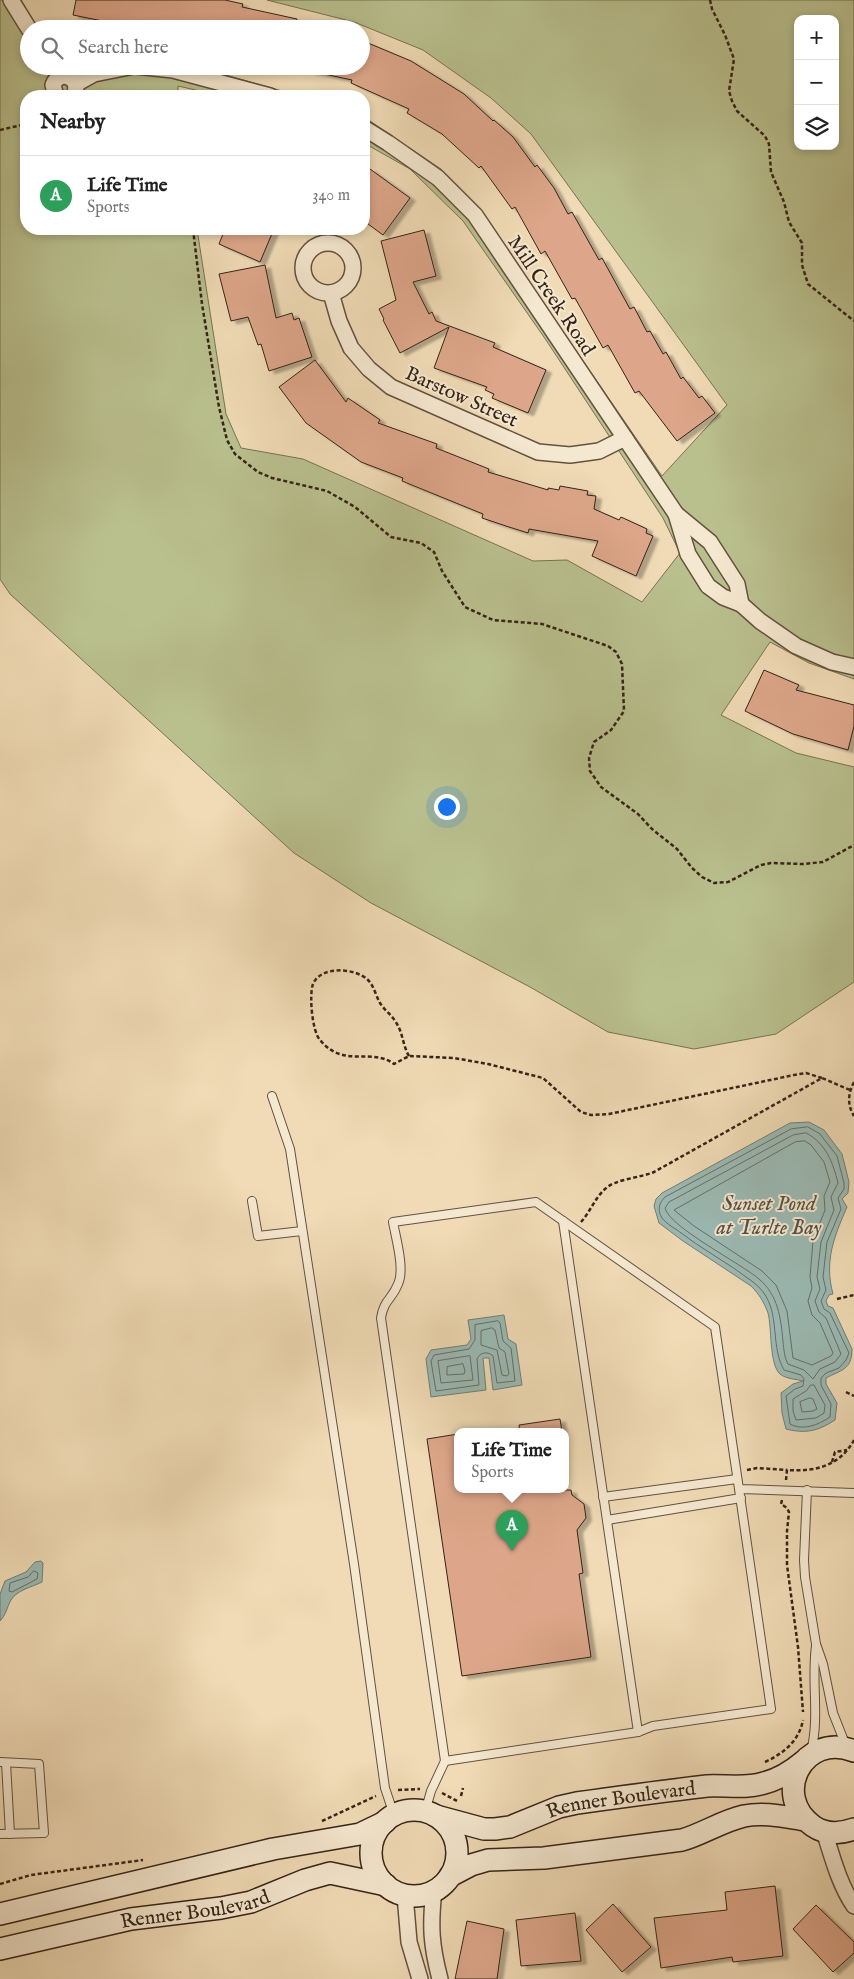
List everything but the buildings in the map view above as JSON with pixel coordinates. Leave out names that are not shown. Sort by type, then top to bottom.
[{"type":"main road","name":"Renner Boulevard","points":[[431,1814],[484,1829],[495,1829],[510,1826],[559,1807],[577,1803],[702,1787],[762,1784],[789,1773],[807,1758],[824,1748],[835,1747],[850,1750]]},
{"type":"main road","points":[[806,1820],[796,1806],[793,1787],[796,1773],[807,1758]]},
{"type":"main road","points":[[442,1883],[455,1862],[456,1846],[452,1833],[444,1823],[431,1814],[414,1810],[389,1818],[376,1833],[372,1843],[371,1855],[374,1868],[386,1885],[395,1891],[405,1895],[417,1896],[442,1883],[471,1865],[488,1860],[544,1858],[682,1840],[697,1836],[728,1821],[754,1814],[806,1820],[824,1831],[843,1832],[854,1829]]},
{"type":"main road","name":"Renner Boulevard","points":[[0,1914],[263,1851],[360,1834],[389,1818]]},
{"type":"main road","name":"Renner Boulevard","points":[[0,1949],[131,1919],[221,1908],[251,1902],[324,1874],[346,1875],[386,1885]]},
{"type":"street","points":[[11,0],[23,20]]},
{"type":"street","points":[[54,90],[53,85],[55,75]]},
{"type":"street","points":[[65,75],[71,78],[75,90],[93,75]]},
{"type":"street","points":[[192,75],[248,90]]},
{"type":"street","name":"Mill Creek Road","points":[[370,132],[438,178],[475,215],[676,514],[710,542],[737,584],[741,604]]},
{"type":"street","name":"Barstow Street","points":[[331,293],[339,321],[351,348],[369,369],[391,387],[538,452],[570,455],[599,451],[625,438]]},
{"type":"street","name":"Mill Creek Road","points":[[676,514],[688,554],[708,586],[723,597],[741,604],[760,621],[796,646],[832,662],[854,668]]},
{"type":"street","points":[[824,1831],[833,1861],[854,1906]]},
{"type":"street","points":[[440,1979],[434,1957],[431,1921],[442,1883]]},
{"type":"street","points":[[405,1895],[409,1942],[420,1979]]},
{"type":"lane","points":[[272,1096],[290,1149],[354,1564],[389,1818]]},
{"type":"lane","points":[[252,1201],[258,1236],[302,1231]]},
{"type":"lane","points":[[431,1814],[431,1791],[445,1761],[381,1318],[383,1305],[395,1291],[401,1274],[393,1222],[536,1202],[716,1327],[771,1709],[653,1726],[638,1732],[445,1761]]},
{"type":"lane","points":[[563,1221],[638,1732]]},
{"type":"lane","points":[[603,1497],[737,1479]]},
{"type":"lane","points":[[739,1489],[854,1493]]},
{"type":"lane","points":[[807,1490],[804,1560],[816,1644],[823,1664],[833,1713],[850,1750]]},
{"type":"lane","points":[[607,1520],[741,1498]]},
{"type":"lane","points":[[807,1758],[815,1734],[816,1715],[813,1666],[816,1644]]},
{"type":"lane","points":[[0,1834],[10,1834],[44,1833],[40,1764],[3,1762],[10,1834]]},
{"type":"path","points":[[710,0],[712,9],[734,59],[729,91],[732,101],[737,111],[765,136],[769,144],[771,172],[784,202],[789,222],[802,243],[804,275],[808,284],[854,320]]},
{"type":"path","points":[[0,130],[20,125]]},
{"type":"path","points":[[194,235],[218,407],[227,440],[235,454],[258,472],[272,478],[327,492],[341,498],[369,517],[391,536],[421,543],[434,552],[442,571],[465,607],[493,620],[550,626],[608,646],[616,652],[622,664],[624,711],[611,730],[594,742],[589,758],[590,771],[601,787],[638,814],[652,829],[677,849],[692,868],[708,881],[720,884],[728,882],[771,863],[803,864],[824,862],[854,845]]},
{"type":"path","points":[[409,1056],[398,1026],[381,1005],[370,982],[361,974],[343,970],[330,972],[319,977],[313,984],[312,1003],[316,1032],[320,1040],[338,1054],[347,1057],[383,1058],[394,1064],[409,1056],[475,1061],[537,1076],[549,1083],[581,1112],[599,1115],[806,1074],[822,1078],[850,1090]]},
{"type":"path","points":[[575,1230],[605,1189],[613,1184],[654,1172],[822,1078]]},
{"type":"path","points":[[854,1082],[850,1090],[850,1109],[854,1116]]},
{"type":"path","points":[[837,1300],[854,1295]]},
{"type":"path","points":[[846,1392],[854,1396]]},
{"type":"path","points":[[744,1470],[757,1468],[814,1470],[832,1464],[848,1450],[854,1440]]},
{"type":"path","points":[[832,1464],[835,1452],[848,1450]]},
{"type":"path","points":[[786,1480],[787,1470]]},
{"type":"path","points":[[461,1796],[462,1788]]},
{"type":"path","points":[[392,1790],[420,1789]]},
{"type":"path","points":[[314,1823],[323,1821],[380,1794]]},
{"type":"path","points":[[0,1884],[31,1875],[146,1860]]},
{"type":"green space","points":[[0,0],[21,0],[33,20],[20,20],[20,75],[226,75],[279,90],[195,90],[178,86],[178,90],[20,90],[20,235],[198,235],[226,414],[241,448],[303,459],[533,561],[567,560],[642,602],[680,553],[663,518],[546,340],[463,221],[410,169],[370,146],[370,121],[441,169],[471,202],[505,247],[662,476],[727,405],[531,134],[491,98],[423,50],[370,28],[370,20],[346,20],[267,0],[854,0],[854,679],[809,663],[770,642],[721,715],[796,753],[854,767],[854,982],[776,1034],[694,1049],[608,1032],[530,987],[371,903],[294,853],[10,594],[0,579]]},
{"type":"water","name":"Sunset Pond at Turlte Bay","points":[[809,1122],[824,1130],[842,1154],[849,1182],[848,1193],[842,1199],[847,1207],[834,1239],[830,1260],[830,1282],[833,1294],[829,1295],[826,1301],[828,1306],[833,1308],[852,1349],[848,1365],[841,1371],[826,1378],[826,1384],[837,1403],[835,1420],[817,1429],[800,1431],[786,1429],[782,1413],[781,1393],[793,1384],[803,1381],[785,1377],[776,1369],[772,1354],[768,1313],[761,1298],[751,1286],[659,1223],[654,1206],[656,1199],[662,1193],[790,1123]]},
{"type":"water","points":[[504,1315],[508,1339],[516,1344],[522,1385],[493,1390],[489,1358],[483,1358],[486,1390],[431,1397],[426,1359],[431,1350],[467,1345],[471,1339],[468,1320]]},
{"type":"water","points":[[41,1561],[43,1563],[42,1582],[21,1591],[14,1597],[0,1621],[0,1594],[5,1581],[26,1572],[35,1562]]},
{"type":"place","name":"Life Time","points":[[512,1551]]}]
